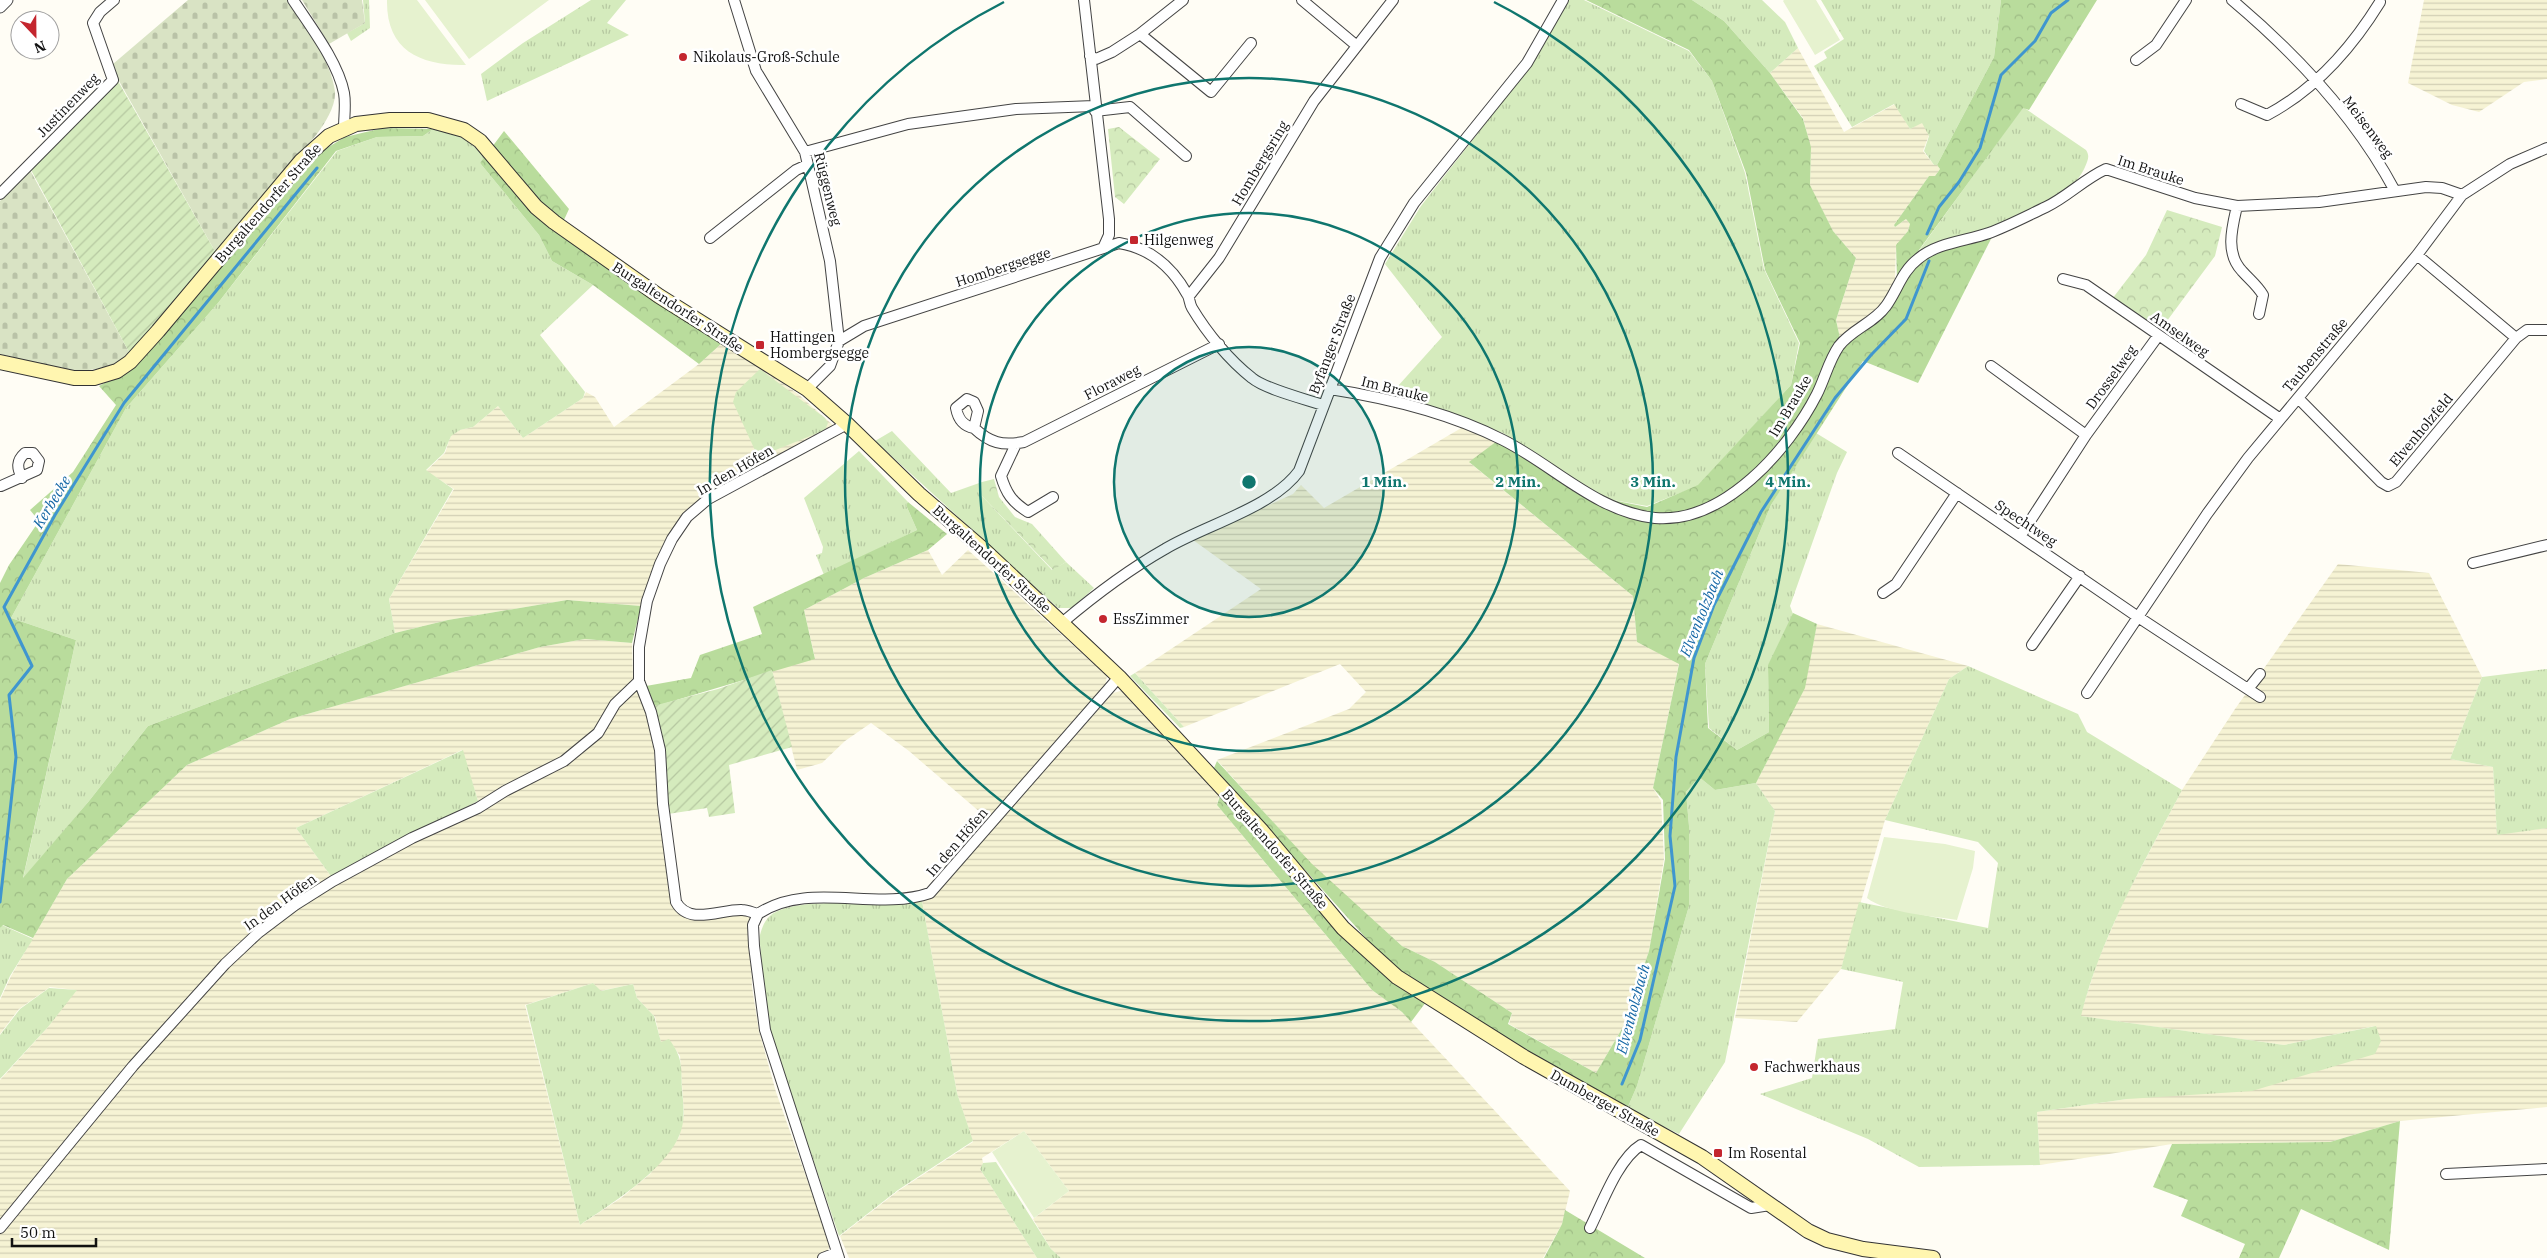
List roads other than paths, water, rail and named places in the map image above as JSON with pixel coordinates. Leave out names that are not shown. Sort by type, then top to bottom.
[{"type":"main road","name":"Burgaltendorfer Straße","points":[[0,362],[83,378],[110,374],[124,366],[158,331],[301,161],[320,142],[344,128],[369,122],[415,120],[441,122],[464,130],[480,141],[536,207],[554,222],[659,296],[807,388],[919,494],[1062,622],[1119,677],[1261,830],[1355,939],[1396,977],[1439,1003]]},
{"type":"main road","name":"Dumberger Straße","points":[[1439,1003],[1561,1078],[1702,1157],[1808,1231],[1827,1240],[1863,1249],[1933,1258]]},
{"type":"street","points":[[0,7],[6,0]]},
{"type":"street","name":"Justinenweg","points":[[0,194],[112,80],[93,23],[100,12],[114,0]]},
{"type":"street","points":[[293,0],[325,51],[342,85],[345,95],[344,128]]},
{"type":"street","name":"Rüggenweg","points":[[734,0],[756,71],[806,152],[807,165],[830,261],[839,341]]},
{"type":"street","points":[[1084,0],[1109,219],[1109,235],[1104,246]]},
{"type":"street","points":[[1090,56],[1096,58],[1104,56],[1140,34],[1183,0]]},
{"type":"street","points":[[1302,0],[1357,46]]},
{"type":"street","name":"Hombergsring","points":[[1189,296],[1219,258],[1314,101],[1393,0]]},
{"type":"street","name":"Byfanger Straße","points":[[1062,622],[1100,591],[1156,554],[1194,532],[1273,496],[1290,484],[1299,471],[1380,258],[1414,203],[1527,63],[1563,0]]},
{"type":"street","points":[[2136,60],[2156,45],[2186,0]]},
{"type":"street","name":"Meisenweg","points":[[2232,0],[2290,54],[2316,82],[2373,153],[2395,191]]},
{"type":"street","points":[[2241,104],[2267,115],[2288,103],[2316,82],[2351,45],[2380,2]]},
{"type":"street","points":[[1140,34],[1211,92],[1251,43]]},
{"type":"street","points":[[806,152],[908,124],[1016,109],[1130,107],[1186,156]]},
{"type":"street","name":"Taubenstraße","points":[[2087,693],[2207,514],[2279,418],[2298,398],[2417,255],[2462,195],[2510,164],[2547,148]]},
{"type":"street","points":[[710,238],[796,170],[807,165]]},
{"type":"street","name":"Im Brauke","points":[[1330,389],[1390,400],[1459,422],[1505,441],[1570,482],[1617,508],[1636,515],[1673,518],[1709,506],[1751,480],[1784,446],[1816,395],[1840,345],[1849,335],[1880,314],[1908,268],[1929,251],[1990,232],[2046,207],[2073,192],[2092,175],[2106,169],[2195,198],[2237,206],[2319,202],[2395,191],[2442,188],[2462,195]]},
{"type":"street","points":[[2237,206],[2230,244],[2241,270],[2255,282],[2263,295],[2259,314]]},
{"type":"street","points":[[1104,246],[1119,243],[1145,250],[1159,261],[1189,296],[1191,307],[1219,344],[1238,366],[1254,380],[1323,405]]},
{"type":"street","name":"Hombergsegge","points":[[839,341],[864,326],[1069,260],[1104,246]]},
{"type":"street","points":[[2417,255],[2516,338]]},
{"type":"street","name":"Amselweg","points":[[2063,279],[2086,285],[2279,418]]},
{"type":"street","name":"Elvenholzfeld","points":[[2298,398],[2381,482],[2388,486],[2396,482],[2516,338],[2527,330],[2547,330]]},
{"type":"street","name":"Drosselweg","points":[[2021,536],[2086,434],[2158,336]]},
{"type":"street","points":[[807,388],[830,366],[839,341]]},
{"type":"street","name":"Floraweg","points":[[1016,444],[1024,442],[1219,344]]},
{"type":"street","points":[[1991,366],[2086,434]]},
{"type":"street","name":"In den Höfen","points":[[846,424],[708,499],[687,517],[672,539],[660,564],[647,601],[639,647],[639,681],[651,712],[660,750],[663,804],[676,902],[680,909],[688,914],[742,910],[758,914],[779,903],[808,899],[903,899],[930,893],[1119,677]]},
{"type":"street","points":[[974,428],[986,438],[1007,445],[1016,444]]},
{"type":"street","points":[[1016,444],[1001,476],[1006,492],[1016,504],[1028,512],[1053,497]]},
{"type":"street","name":"Spechtweg","points":[[1898,453],[2138,617]]},
{"type":"street","points":[[0,486],[22,478]]},
{"type":"street","points":[[1883,592],[1896,584],[1957,493]]},
{"type":"street","points":[[2474,563],[2547,545]]},
{"type":"street","points":[[2032,645],[2080,576]]},
{"type":"street","points":[[2138,617],[2260,697]]},
{"type":"street","points":[[2248,689],[2260,674]]},
{"type":"street","name":"In den Höfen","points":[[0,1228],[139,1059],[225,964],[258,933],[295,905],[333,881],[412,838],[478,808],[505,791],[564,761],[598,732],[615,704],[639,681]]},
{"type":"street","points":[[758,914],[753,925],[754,946],[765,1030],[838,1255],[823,1258]]},
{"type":"street","name":"Dumberger Straße","points":[[1590,1228],[1621,1166],[1631,1151],[1641,1145],[1751,1208],[1770,1205]]},
{"type":"street","points":[[2446,1174],[2547,1169]]},
{"type":"waterway","name":"Elvenholzbach","points":[[1927,234],[1939,207],[1959,182],[1980,148],[2001,75],[2035,41],[2051,13],[2068,0]]},
{"type":"waterway","name":"Kerbecke","points":[[0,902],[16,757],[9,695],[32,666],[4,607],[55,515],[124,403],[317,168]]},
{"type":"waterway","name":"Elvenholzbach","points":[[1622,1084],[1640,1040],[1675,886],[1670,836],[1676,757],[1694,658],[1714,605],[1761,512],[1835,398],[1871,355],[1906,319],[1929,261]]},
{"type":"place","name":"Nikolaus-Groß-Schule","points":[[683,57]]},
{"type":"place","name":"Hilgenweg","points":[[1134,240]]},
{"type":"place","name":"Hattingen Hombergsegge","points":[[760,345]]},
{"type":"place","name":"EssZimmer","points":[[1103,619]]},
{"type":"place","name":"Fachwerkhaus","points":[[1754,1067]]},
{"type":"place","name":"Im Rosental","points":[[1718,1153]]}]
